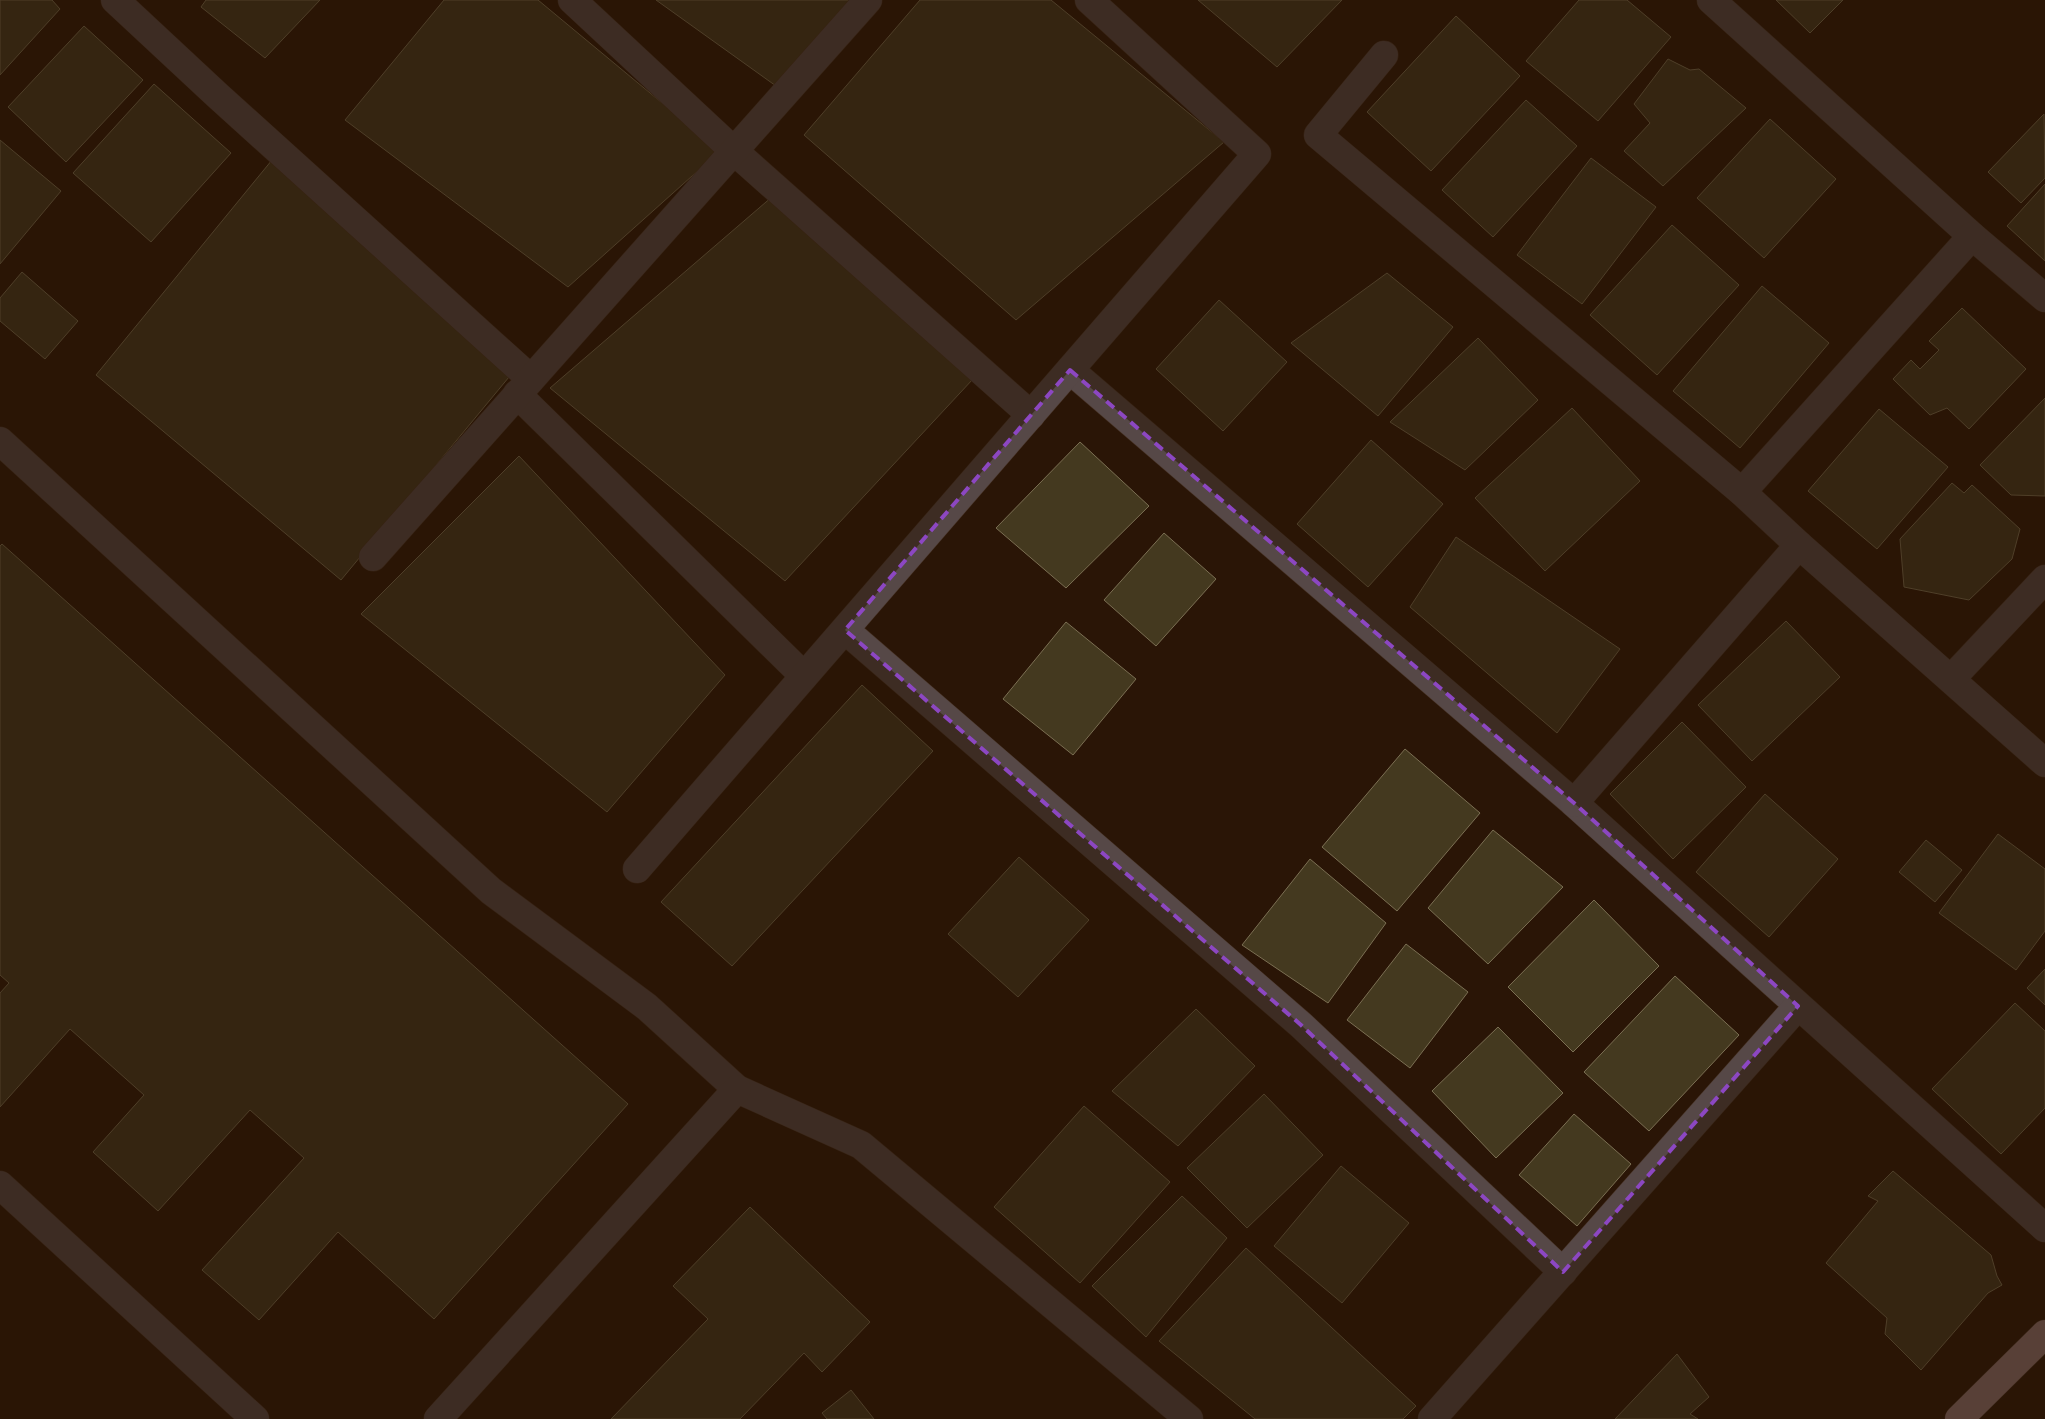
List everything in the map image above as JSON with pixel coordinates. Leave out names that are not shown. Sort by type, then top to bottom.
[{"type":"main road","points":[[1958,1419],[2045,1334]]},
{"type":"street","points":[[115,0],[524,387],[804,676]]},
{"type":"street","points":[[572,0],[734,151],[1030,416]]},
{"type":"street","points":[[373,557],[868,0]]},
{"type":"street","points":[[637,869],[1257,154],[1089,0]]},
{"type":"street","points":[[1711,0],[1972,236],[2045,298]]},
{"type":"street","points":[[1384,55],[1318,135],[1742,492],[1799,546],[2045,763]]},
{"type":"street","points":[[1742,492],[1972,236]]},
{"type":"street","points":[[1070,370],[1574,803],[2045,1228]]},
{"type":"street","points":[[0,441],[491,891],[647,1007],[737,1089],[861,1145],[1188,1419]]},
{"type":"street","points":[[1574,803],[1799,546]]},
{"type":"street","points":[[1951,679],[2045,578]]},
{"type":"street","points":[[845,630],[1301,1026],[1563,1272]]},
{"type":"street","points":[[1432,1419],[1798,1006]]},
{"type":"street","points":[[438,1419],[737,1089]]},
{"type":"street","points":[[0,1185],[255,1419]]},
{"type":"highlighted area","points":[[1070,370],[1574,803],[1798,1006],[1563,1272],[1301,1025],[845,630]]},
{"type":"building","points":[[0,0],[52,0],[60,9],[0,75]]},
{"type":"building","points":[[206,0],[320,0],[265,58],[201,7]]},
{"type":"building","points":[[444,0],[538,0],[720,151],[568,287],[345,120]]},
{"type":"building","points":[[656,0],[862,0],[783,91]]},
{"type":"building","points":[[920,0],[1051,0],[1224,142],[1016,320],[804,135]]},
{"type":"building","points":[[1198,0],[1342,0],[1277,67]]},
{"type":"building","points":[[1579,0],[1627,0],[1671,37],[1598,121],[1526,61]]},
{"type":"building","points":[[1776,0],[1843,0],[1810,33]]},
{"type":"building","points":[[1456,16],[1520,76],[1431,171],[1367,112]]},
{"type":"building","points":[[84,26],[143,80],[66,162],[8,107]]},
{"type":"building","points":[[1668,59],[1690,70],[1699,69],[1746,108],[1663,186],[1624,151],[1650,123],[1634,104]]},
{"type":"building","points":[[154,84],[231,153],[151,242],[73,173]]},
{"type":"building","points":[[1526,100],[1577,146],[1493,237],[1442,190]]},
{"type":"building","points":[[2044,114],[2045,178],[2021,203],[1988,172]]},
{"type":"building","points":[[1770,119],[1836,179],[1764,258],[1697,198]]},
{"type":"building","points":[[0,140],[61,191],[0,264]]},
{"type":"building","points":[[1591,158],[1656,207],[1582,304],[1517,255]]},
{"type":"building","points":[[272,160],[514,371],[341,580],[96,375]]},
{"type":"building","points":[[2045,184],[2045,261],[2007,226]]},
{"type":"building","points":[[773,196],[973,379],[785,581],[550,388]]},
{"type":"building","points":[[1672,225],[1739,285],[1657,375],[1590,315]]},
{"type":"building","points":[[22,272],[78,321],[45,359],[0,321],[0,298]]},
{"type":"building","points":[[1387,273],[1453,327],[1378,416],[1291,343]]},
{"type":"building","points":[[1762,286],[1829,343],[1740,448],[1673,391]]},
{"type":"building","points":[[1219,300],[1287,362],[1223,431],[1156,369]]},
{"type":"building","points":[[1962,308],[2026,369],[1969,429],[1947,408],[1930,415],[1893,379],[1911,360],[1920,369],[1939,350],[1929,341]]},
{"type":"building","points":[[1478,338],[1538,400],[1465,470],[1390,422]]},
{"type":"building","points":[[2045,398],[2045,496],[2011,495],[1980,465]]},
{"type":"building","points":[[1572,408],[1640,481],[1545,571],[1475,498]]},
{"type":"building","points":[[1879,409],[1948,467],[1877,549],[1808,491]]},
{"type":"building","points":[[1371,440],[1443,504],[1368,587],[1297,524]]},
{"type":"building","points":[[1080,442],[1149,506],[1066,588],[996,528]]},
{"type":"building","points":[[519,456],[725,675],[607,812],[361,614]]},
{"type":"building","points":[[1952,483],[1964,493],[1972,485],[2020,529],[2012,559],[1969,600],[1904,587],[1900,539]]},
{"type":"building","points":[[1164,533],[1216,579],[1156,646],[1104,600]]},
{"type":"building","points":[[1456,537],[1620,649],[1557,733],[1410,607]]},
{"type":"building","points":[[2,544],[628,1104],[434,1319],[338,1232],[259,1320],[202,1270],[304,1158],[250,1110],[158,1211],[93,1152],[144,1095],[70,1029],[0,1107],[0,993],[9,983],[0,975],[0,546]]},
{"type":"building","points":[[1786,621],[1840,677],[1752,761],[1698,705]]},
{"type":"building","points":[[1066,622],[1136,679],[1073,755],[1003,699]]},
{"type":"building","points":[[862,685],[933,751],[732,966],[661,902]]},
{"type":"building","points":[[1682,722],[1746,787],[1673,859],[1610,794]]},
{"type":"building","points":[[1405,749],[1480,813],[1397,911],[1322,847]]},
{"type":"building","points":[[1765,794],[1838,859],[1769,937],[1696,872]]},
{"type":"building","points":[[1493,830],[1563,887],[1488,964],[1428,908]]},
{"type":"building","points":[[1998,834],[2045,869],[2045,931],[2016,970],[1939,913]]},
{"type":"building","points":[[1926,840],[1962,870],[1935,902],[1899,872]]},
{"type":"building","points":[[1019,857],[1089,920],[1018,997],[948,934]]},
{"type":"building","points":[[1310,859],[1386,923],[1328,1003],[1242,945]]},
{"type":"building","points":[[1594,900],[1659,966],[1573,1052],[1508,987]]},
{"type":"building","points":[[1406,944],[1468,992],[1410,1068],[1347,1020]]},
{"type":"building","points":[[2045,969],[2045,1005],[2027,988]]},
{"type":"building","points":[[1675,976],[1739,1035],[1649,1131],[1584,1072]]},
{"type":"building","points":[[2015,1003],[2045,1031],[2045,1108],[2001,1154],[1932,1089]]},
{"type":"building","points":[[1196,1009],[1255,1066],[1178,1146],[1112,1091]]},
{"type":"building","points":[[1498,1027],[1563,1093],[1496,1158],[1432,1091]]},
{"type":"building","points":[[1264,1094],[1323,1155],[1247,1228],[1187,1168]]},
{"type":"building","points":[[1084,1106],[1170,1182],[1080,1283],[994,1207]]},
{"type":"building","points":[[1574,1114],[1631,1164],[1577,1226],[1519,1175]]},
{"type":"building","points":[[1341,1166],[1409,1223],[1342,1303],[1274,1246]]},
{"type":"building","points":[[1893,1171],[1991,1255],[1997,1276],[2002,1285],[1988,1293],[1921,1370],[1885,1334],[1887,1318],[1826,1263],[1878,1201],[1868,1196]]},
{"type":"building","points":[[1182,1196],[1227,1238],[1146,1337],[1092,1286]]},
{"type":"building","points":[[750,1207],[870,1322],[822,1372],[804,1353],[740,1419],[611,1419],[708,1319],[673,1286]]},
{"type":"building","points":[[1246,1248],[1416,1406],[1403,1419],[1255,1419],[1159,1341]]},
{"type":"building","points":[[1677,1354],[1709,1397],[1690,1414],[1698,1419],[1615,1419]]},
{"type":"building","points":[[851,1390],[874,1419],[827,1419],[822,1413]]}]
